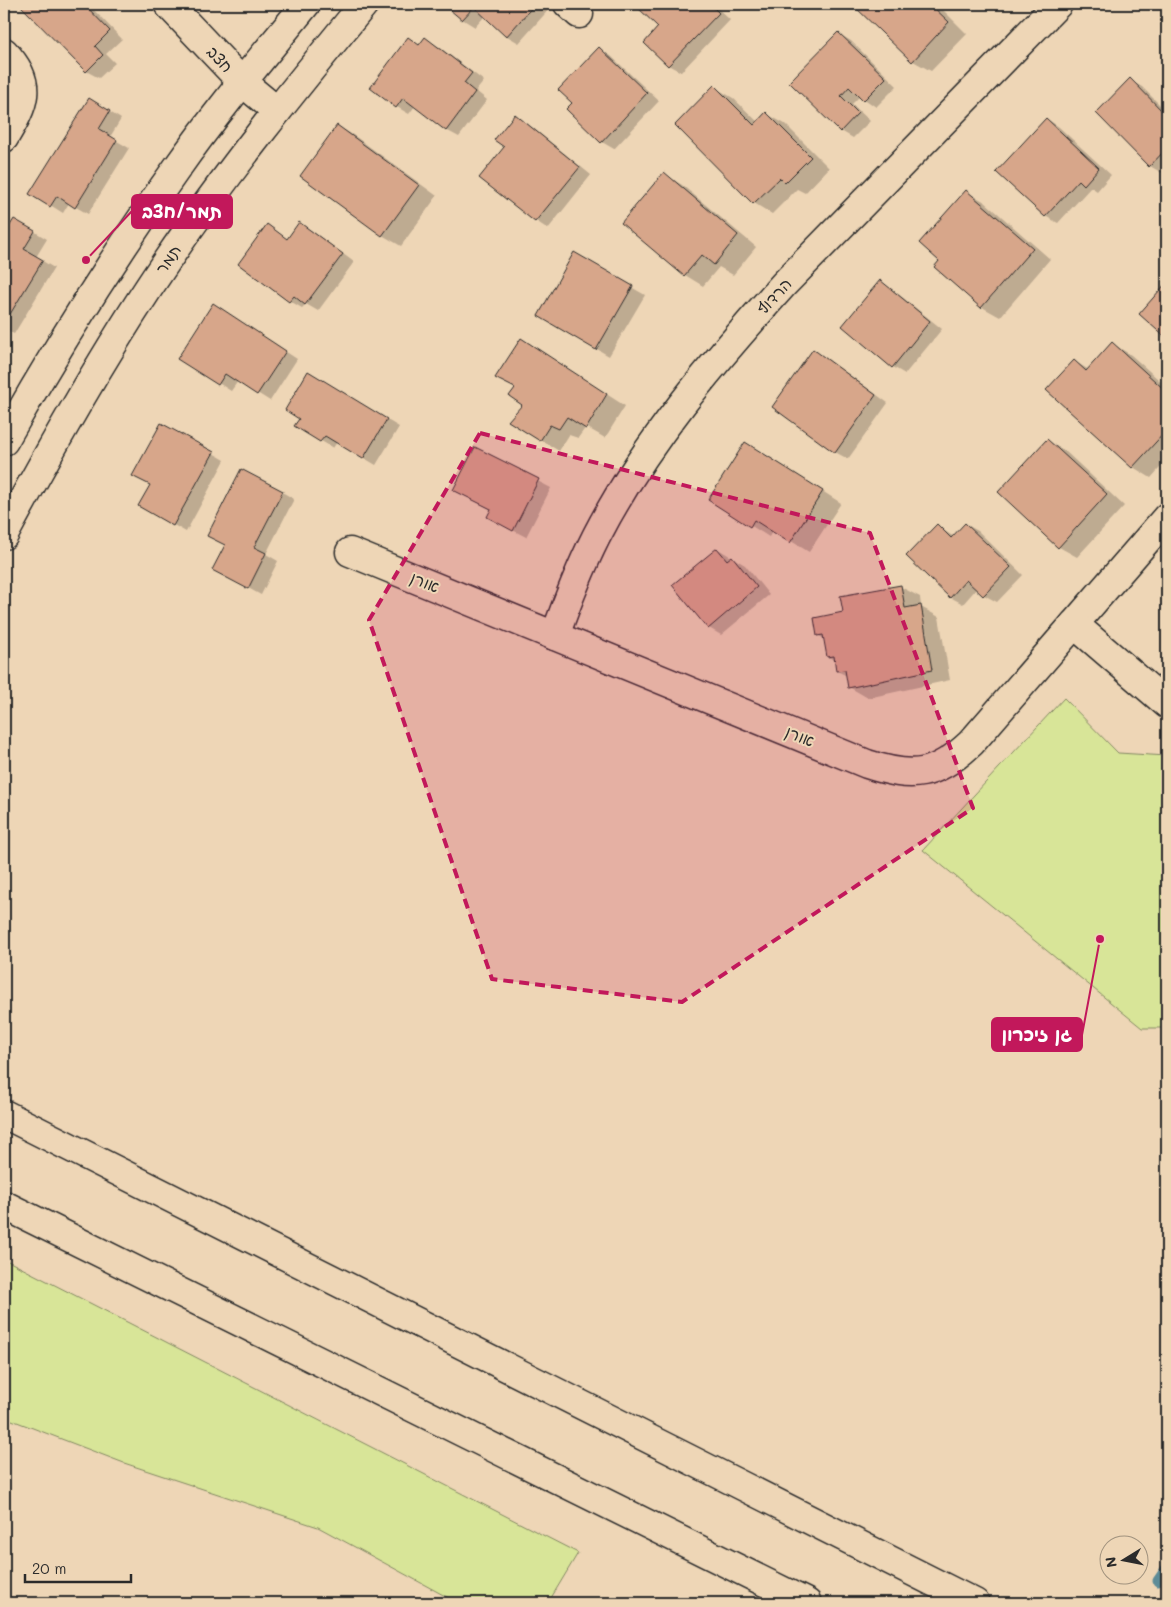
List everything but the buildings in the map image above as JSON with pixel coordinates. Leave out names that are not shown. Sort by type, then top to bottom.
[{"type":"main road","name":"חצב","points":[[168,4],[242,82],[277,110]]},
{"type":"main road","points":[[4,441],[72,325],[128,237],[242,82],[306,4]]},
{"type":"main road","name":"תמר","points":[[4,536],[76,405],[165,262],[277,110],[364,4]]},
{"type":"main road","name":"הרדוף","points":[[555,636],[573,586],[597,536],[624,489],[686,400],[784,284],[1058,4]]},
{"type":"main road","points":[[4,52],[12,61],[22,80],[24,99],[16,120],[4,138]]},
{"type":"main road","name":"אורן","points":[[350,552],[867,764],[883,769],[910,773],[936,769],[959,754],[971,743],[1167,518]]},
{"type":"main road","points":[[1074,624],[1167,704]]},
{"type":"main road","points":[[4,1114],[975,1603]]},
{"type":"main road","points":[[4,1205],[807,1603]]},
{"type":"highlighted area","points":[[480,433],[870,533],[973,808],[682,1002],[492,979],[369,620]]},
{"type":"green space","points":[[1064,698],[1118,753],[1167,756],[1167,1028],[1142,1028],[923,850]]},
{"type":"green space","points":[[4,1259],[578,1553],[548,1603],[458,1603],[318,1527],[124,1463],[4,1417]]},
{"type":"waterway","points":[[1158,1581],[1167,1568]]},
{"type":"place","name":"תמר/חצב","points":[[86,260]]},
{"type":"place","name":"גן זיכרון","points":[[1100,939]]}]
